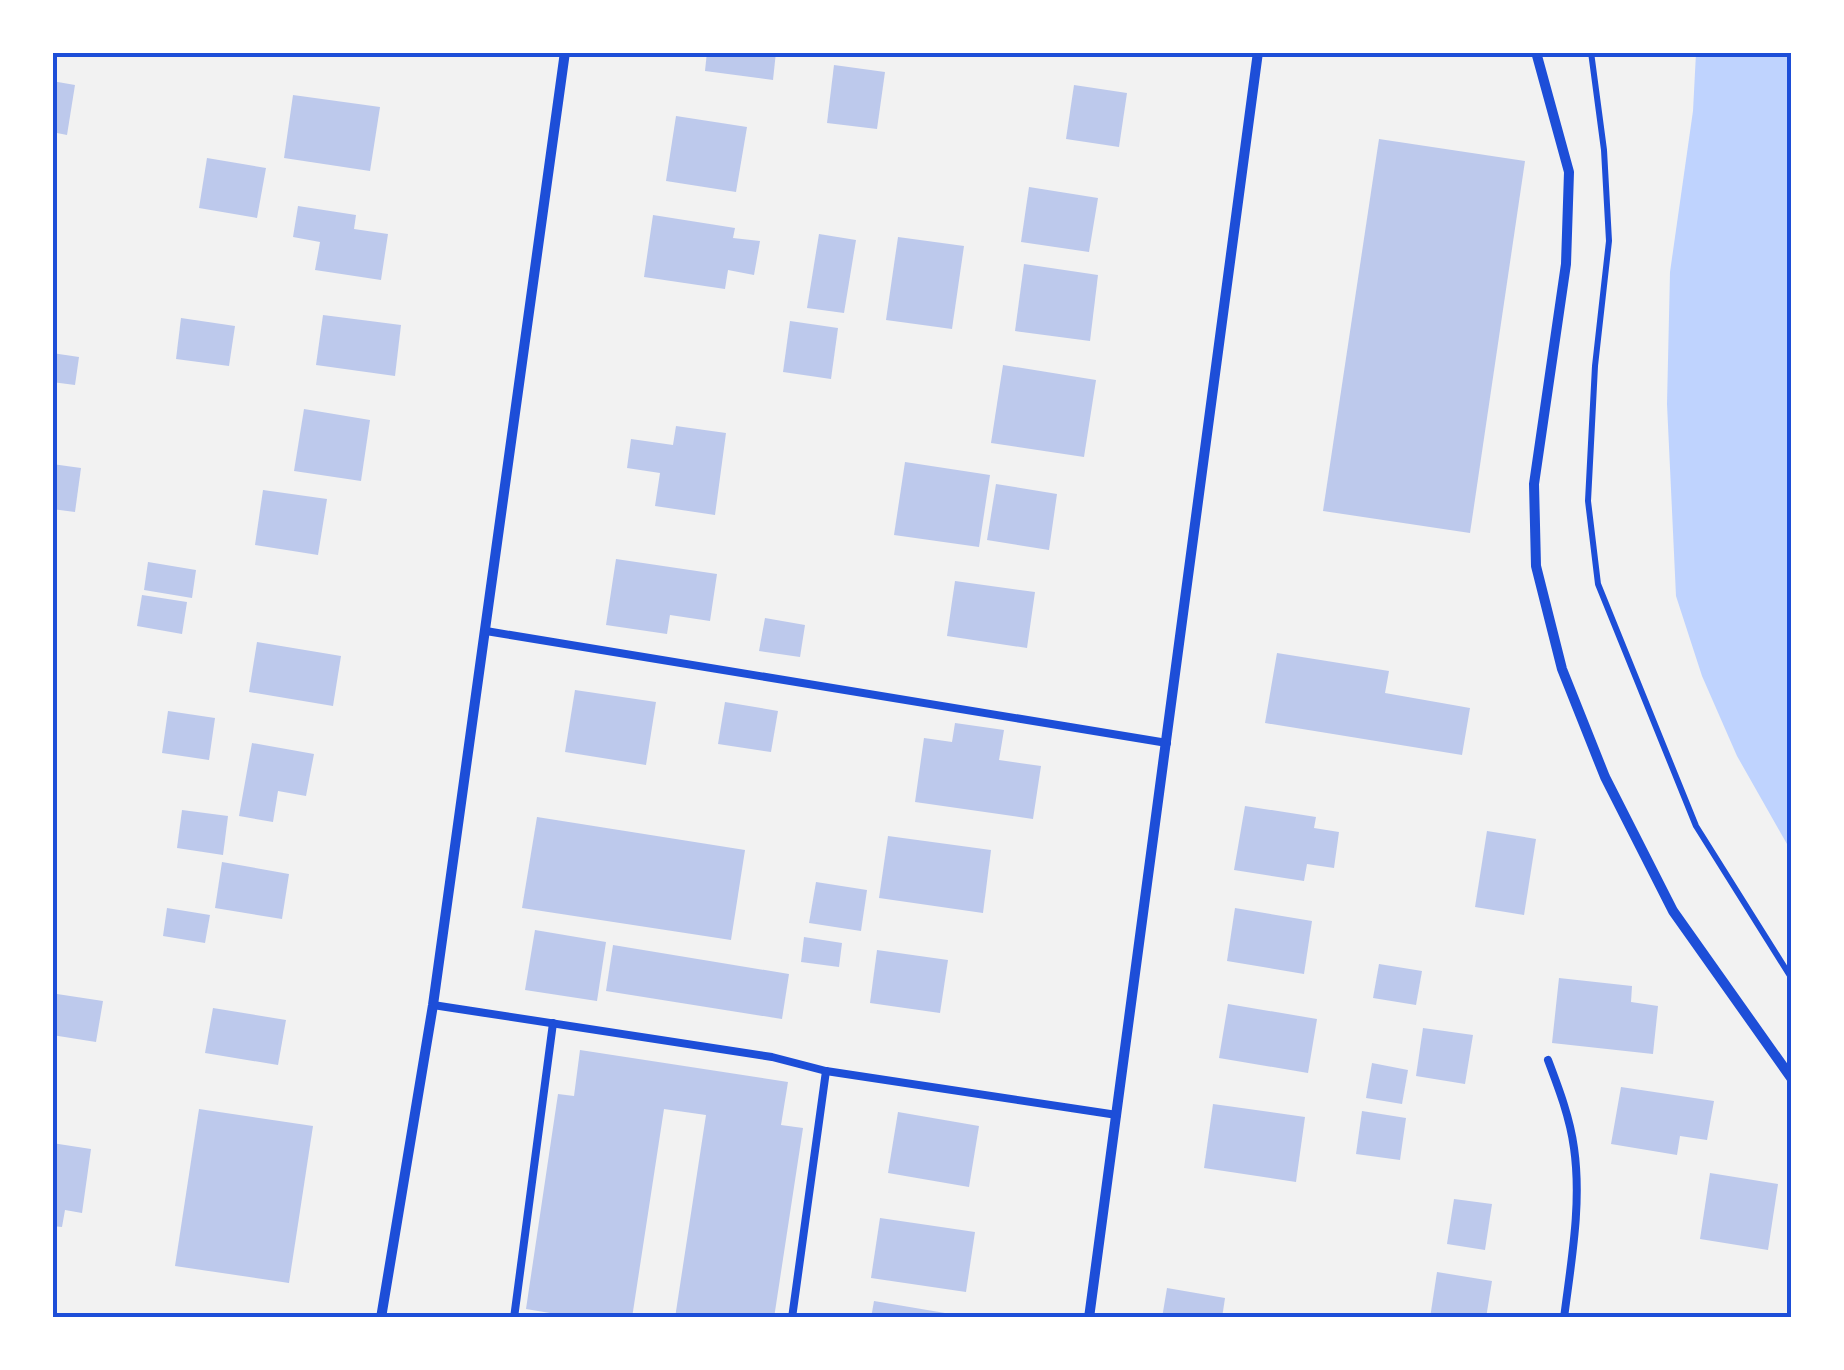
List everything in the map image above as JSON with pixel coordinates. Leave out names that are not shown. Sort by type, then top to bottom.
[{"type":"street","points":[[381,1318],[433,1004],[565,52]]},
{"type":"street","points":[[1088,1318],[1258,52]]},
{"type":"street","points":[[1536,52],[1568,172],[1566,264],[1534,484],[1536,566],[1562,668],[1605,777],[1664,894],[1792,1078]]},
{"type":"lane","points":[[486,631],[1168,743]]},
{"type":"lane","points":[[433,1004],[772,1058],[826,1072],[1117,1115]]},
{"type":"lane","points":[[514,1318],[553,1023]]},
{"type":"lane","points":[[1548,1060],[1571,1132],[1577,1187],[1564,1318]]},
{"type":"lane","points":[[792,1318],[826,1072]]},
{"type":"path","points":[[1591,52],[1604,150],[1609,241],[1595,366],[1588,501],[1598,584],[1696,826],[1792,979]]},
{"type":"water","points":[[1696,53],[1791,53],[1791,851],[1737,756],[1702,676],[1676,596],[1667,404],[1670,272],[1693,111]]},
{"type":"building","points":[[707,52],[776,52],[773,80],[705,71]]},
{"type":"building","points":[[834,65],[885,72],[877,129],[827,123]]},
{"type":"building","points":[[52,81],[75,85],[67,135],[52,132]]},
{"type":"building","points":[[1074,85],[1127,93],[1119,147],[1066,139]]},
{"type":"building","points":[[293,95],[380,107],[370,171],[284,158]]},
{"type":"building","points":[[676,116],[747,127],[736,192],[666,181]]},
{"type":"building","points":[[1379,139],[1525,161],[1470,533],[1323,511]]},
{"type":"building","points":[[207,158],[266,168],[257,218],[199,208]]},
{"type":"building","points":[[1029,187],[1098,198],[1089,252],[1021,242]]},
{"type":"building","points":[[298,206],[356,215],[354,229],[388,234],[381,280],[315,270],[320,242],[293,237]]},
{"type":"building","points":[[653,215],[735,228],[733,238],[760,241],[754,275],[728,270],[725,289],[644,277]]},
{"type":"building","points":[[819,234],[856,240],[844,313],[807,308]]},
{"type":"building","points":[[898,237],[964,246],[952,329],[886,320]]},
{"type":"building","points":[[1024,264],[1098,275],[1090,341],[1015,331]]},
{"type":"building","points":[[323,315],[401,325],[395,376],[316,365]]},
{"type":"building","points":[[181,318],[235,326],[229,366],[176,359]]},
{"type":"building","points":[[790,321],[838,328],[831,379],[783,372]]},
{"type":"building","points":[[52,353],[79,357],[75,385],[52,382]]},
{"type":"building","points":[[1003,365],[1096,380],[1084,457],[991,443]]},
{"type":"building","points":[[304,409],[370,420],[361,481],[294,471]]},
{"type":"building","points":[[676,426],[726,433],[715,515],[655,506],[660,473],[627,468],[631,439],[673,445]]},
{"type":"building","points":[[905,462],[990,475],[979,547],[894,535]]},
{"type":"building","points":[[52,464],[81,468],[75,512],[52,509]]},
{"type":"building","points":[[996,484],[1057,494],[1049,550],[987,540]]},
{"type":"building","points":[[263,490],[327,499],[318,555],[255,545]]},
{"type":"building","points":[[616,559],[717,574],[710,621],[670,615],[667,634],[606,625]]},
{"type":"building","points":[[148,562],[196,570],[192,598],[144,590]]},
{"type":"building","points":[[955,581],[1035,592],[1027,648],[947,636]]},
{"type":"building","points":[[142,595],[187,602],[182,634],[137,626]]},
{"type":"building","points":[[765,618],[805,625],[800,657],[759,651]]},
{"type":"building","points":[[257,642],[341,656],[333,706],[249,692]]},
{"type":"building","points":[[1277,653],[1389,671],[1385,693],[1470,708],[1462,755],[1265,723]]},
{"type":"building","points":[[575,690],[656,702],[646,765],[565,752]]},
{"type":"building","points":[[725,702],[778,711],[771,752],[718,744]]},
{"type":"building","points":[[168,711],[215,718],[209,760],[162,753]]},
{"type":"building","points":[[955,723],[1004,730],[999,760],[1041,766],[1033,819],[915,802],[924,738],[952,742]]},
{"type":"building","points":[[252,743],[314,754],[306,796],[278,791],[273,822],[239,816]]},
{"type":"building","points":[[1245,806],[1316,817],[1314,828],[1339,832],[1334,868],[1307,864],[1304,881],[1234,870]]},
{"type":"building","points":[[182,810],[228,816],[223,855],[177,848]]},
{"type":"building","points":[[537,817],[745,850],[731,940],[522,908]]},
{"type":"building","points":[[1487,831],[1536,839],[1524,915],[1475,907]]},
{"type":"building","points":[[888,836],[991,850],[983,913],[879,898]]},
{"type":"building","points":[[222,862],[289,874],[282,919],[215,908]]},
{"type":"building","points":[[816,882],[867,890],[861,931],[809,923]]},
{"type":"building","points":[[167,908],[210,915],[205,943],[163,936]]},
{"type":"building","points":[[1235,908],[1312,921],[1304,974],[1227,961]]},
{"type":"building","points":[[535,930],[606,942],[597,1001],[525,990]]},
{"type":"building","points":[[804,937],[842,943],[839,967],[801,962]]},
{"type":"building","points":[[613,945],[789,974],[782,1019],[606,991]]},
{"type":"building","points":[[877,950],[948,960],[940,1013],[870,1003]]},
{"type":"building","points":[[1379,964],[1422,971],[1416,1005],[1373,998]]},
{"type":"building","points":[[1559,978],[1632,986],[1631,1002],[1658,1006],[1653,1054],[1552,1043]]},
{"type":"building","points":[[57,994],[103,1001],[96,1042],[52,1035]]},
{"type":"building","points":[[1228,1004],[1317,1019],[1308,1073],[1219,1058]]},
{"type":"building","points":[[213,1008],[286,1020],[278,1065],[205,1053]]},
{"type":"building","points":[[1423,1028],[1473,1035],[1465,1084],[1416,1076]]},
{"type":"building","points":[[580,1050],[788,1082],[781,1125],[803,1128],[774,1318],[675,1318],[706,1115],[664,1109],[632,1318],[580,1318],[526,1309],[558,1094],[574,1096]]},
{"type":"building","points":[[1372,1063],[1408,1070],[1402,1104],[1366,1098]]},
{"type":"building","points":[[1621,1087],[1714,1101],[1707,1140],[1680,1136],[1677,1155],[1611,1144]]},
{"type":"building","points":[[1213,1104],[1305,1117],[1296,1182],[1204,1168]]},
{"type":"building","points":[[199,1109],[313,1126],[289,1283],[175,1266]]},
{"type":"building","points":[[1362,1111],[1406,1118],[1400,1160],[1356,1154]]},
{"type":"building","points":[[898,1112],[979,1126],[969,1187],[888,1173]]},
{"type":"building","points":[[52,1143],[91,1149],[82,1213],[65,1210],[62,1227],[52,1226]]},
{"type":"building","points":[[1710,1173],[1778,1184],[1768,1250],[1700,1239]]},
{"type":"building","points":[[1454,1199],[1492,1204],[1485,1250],[1447,1244]]},
{"type":"building","points":[[880,1218],[975,1232],[966,1292],[871,1278]]},
{"type":"building","points":[[1437,1272],[1492,1281],[1486,1318],[1430,1318]]},
{"type":"building","points":[[1167,1288],[1225,1298],[1222,1318],[1162,1318]]},
{"type":"building","points":[[874,1301],[945,1313],[944,1318],[871,1318]]}]
